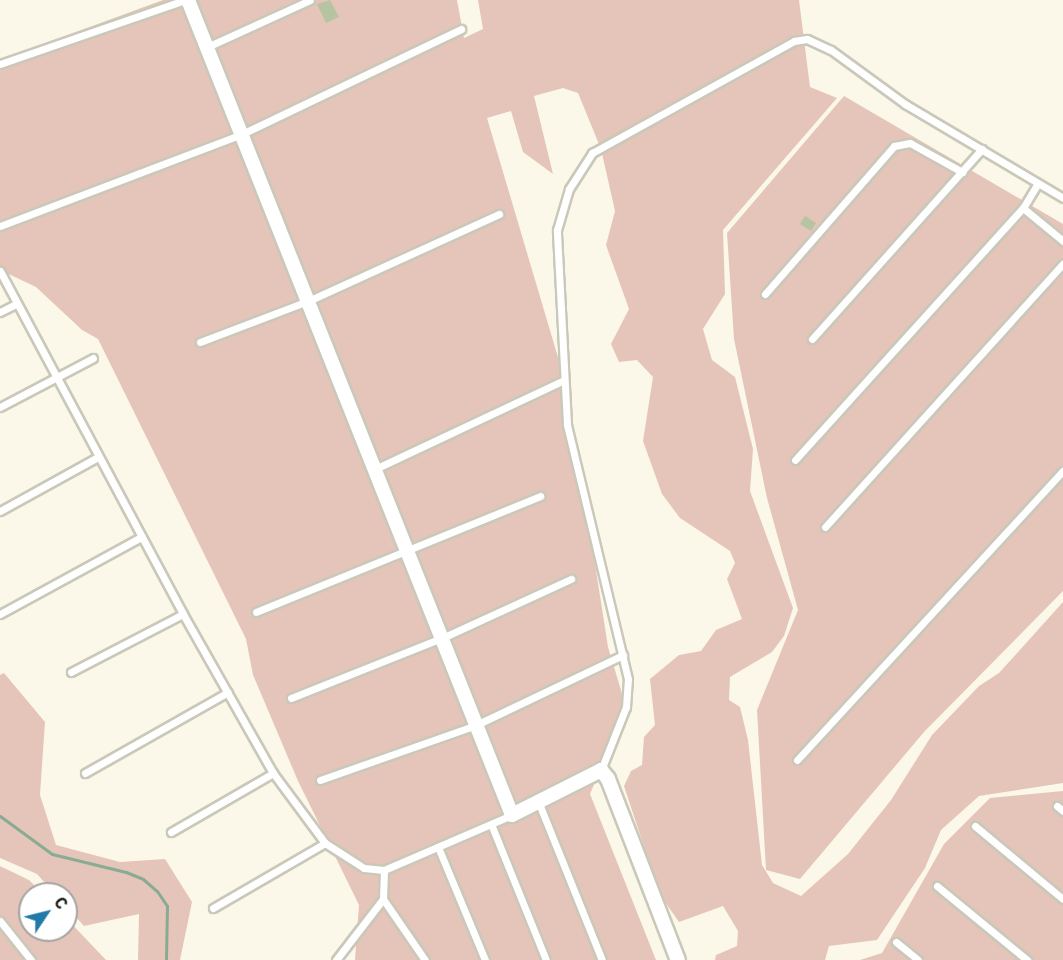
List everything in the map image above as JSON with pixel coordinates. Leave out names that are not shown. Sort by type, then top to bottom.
[{"type":"street","points":[[187,0],[512,815],[601,770],[608,779],[678,960]]},
{"type":"lane","points":[[0,64],[187,0]]},
{"type":"lane","points":[[207,47],[220,44],[310,0]]},
{"type":"lane","points":[[0,226],[242,134],[461,29]]},
{"type":"lane","points":[[601,770],[626,707],[628,679],[567,424],[562,381],[556,230],[560,211],[579,170],[592,153],[794,41],[807,39],[831,50],[905,104],[1063,198]]},
{"type":"lane","points":[[765,294],[894,146],[910,143],[962,172]]},
{"type":"lane","points":[[812,339],[982,149]]},
{"type":"lane","points":[[795,460],[1023,208],[1038,183]]},
{"type":"lane","points":[[1023,208],[1063,241]]},
{"type":"lane","points":[[200,342],[308,301],[499,214]]},
{"type":"lane","points":[[825,527],[1063,264]]},
{"type":"lane","points":[[0,271],[141,537],[273,773],[325,843],[364,868],[384,870],[512,815]]},
{"type":"lane","points":[[0,312],[16,304]]},
{"type":"lane","points":[[0,407],[93,358]]},
{"type":"lane","points":[[375,469],[562,381]]},
{"type":"lane","points":[[0,511],[98,456]]},
{"type":"lane","points":[[797,760],[1063,471]]},
{"type":"lane","points":[[256,612],[408,553],[540,496]]},
{"type":"lane","points":[[0,614],[141,537]]},
{"type":"lane","points":[[291,698],[441,638],[571,579]]},
{"type":"lane","points":[[71,672],[183,614]]},
{"type":"lane","points":[[320,780],[476,725],[622,655]]},
{"type":"lane","points":[[85,773],[228,692]]},
{"type":"lane","points":[[171,832],[273,773]]},
{"type":"lane","points":[[538,801],[602,960]]},
{"type":"lane","points":[[491,824],[546,960]]},
{"type":"lane","points":[[975,826],[1063,899]]},
{"type":"lane","points":[[213,908],[325,843]]},
{"type":"lane","points":[[438,846],[485,960]]},
{"type":"lane","points":[[336,960],[383,899],[384,870]]},
{"type":"lane","points":[[937,886],[1027,960]]},
{"type":"lane","points":[[383,899],[425,960]]},
{"type":"lane","points":[[0,921],[31,960]]},
{"type":"lane","points":[[896,942],[918,960]]},
{"type":"shaded area","points":[[163,0],[457,0],[464,38],[483,29],[478,0],[799,0],[810,87],[837,98],[723,230],[725,294],[703,329],[712,360],[735,377],[753,449],[750,491],[793,608],[784,636],[772,652],[730,677],[729,700],[740,707],[748,740],[762,865],[773,883],[801,896],[848,854],[891,800],[932,735],[979,686],[999,673],[1063,602],[1063,783],[979,796],[941,830],[925,868],[877,940],[829,946],[825,960],[715,960],[716,955],[737,946],[738,931],[723,906],[679,922],[660,895],[624,786],[631,771],[642,765],[644,737],[655,725],[650,679],[679,655],[701,651],[716,630],[742,619],[727,579],[735,563],[730,551],[680,518],[662,494],[643,441],[653,377],[637,360],[619,362],[611,344],[629,309],[606,245],[615,211],[601,149],[578,93],[563,88],[534,96],[553,174],[523,152],[511,111],[487,118],[568,391],[608,647],[626,707],[590,794],[656,960],[355,960],[359,905],[298,781],[253,675],[246,639],[98,339],[82,330],[36,287],[0,270],[0,60]]},
{"type":"shaded area","points":[[844,96],[1063,224],[1063,591],[924,732],[800,879],[766,870],[757,710],[798,610],[767,498],[734,339],[727,233]]},
{"type":"shaded area","points":[[4,673],[45,722],[40,795],[56,845],[120,862],[165,859],[192,902],[180,960],[138,960],[139,914],[84,926],[78,919],[78,882],[44,882],[37,874],[0,858],[0,675]]},
{"type":"shaded area","points":[[1063,791],[1063,960],[860,960],[882,953],[944,844],[990,798]]},
{"type":"shaded area","points":[[0,866],[31,882],[18,882],[18,942],[78,942],[78,931],[106,960],[0,960]]},
{"type":"building","points":[[330,0],[339,17],[326,23],[317,4]]},
{"type":"building","points":[[805,216],[816,223],[811,231],[800,224]]},
{"type":"waterway","points":[[0,816],[52,854],[126,872],[143,879],[157,891],[167,906],[166,960]]}]
